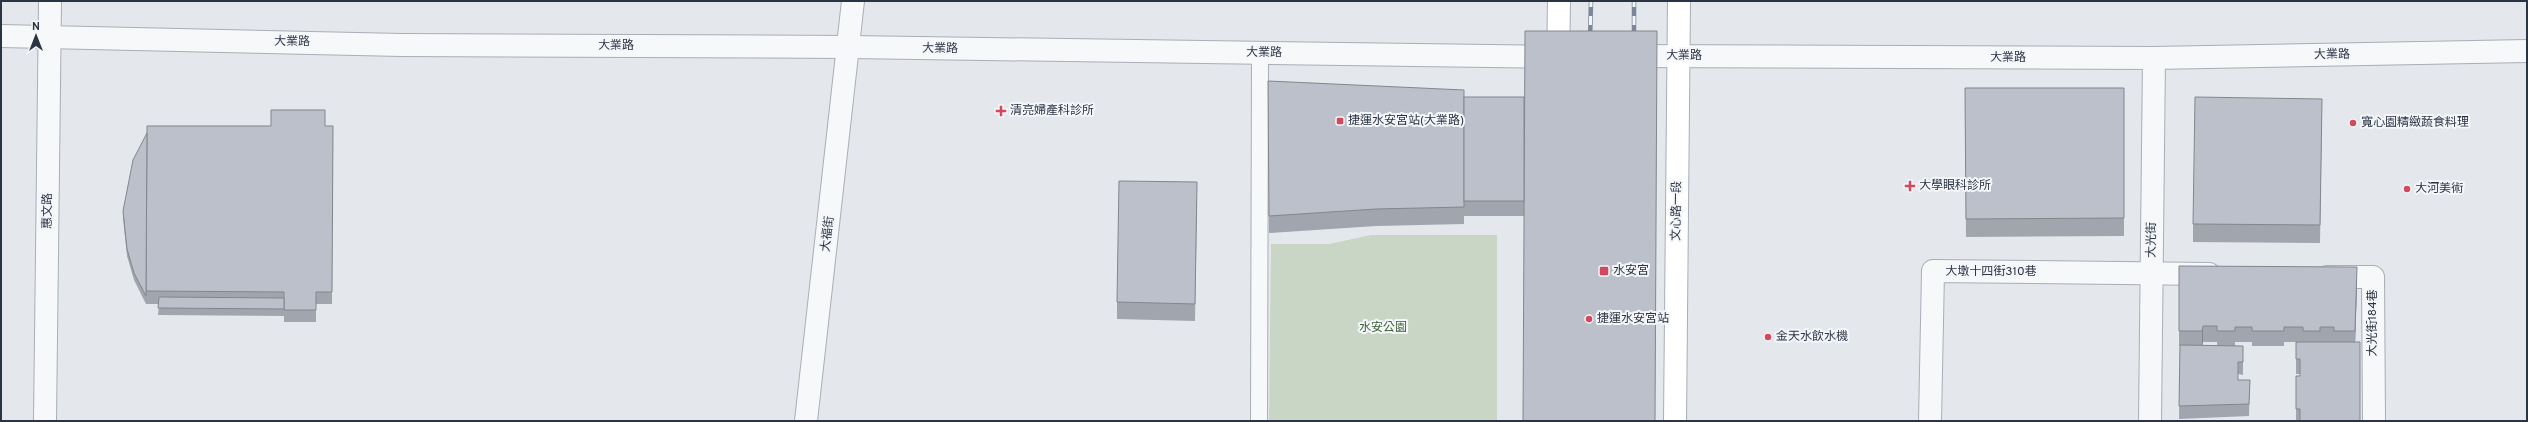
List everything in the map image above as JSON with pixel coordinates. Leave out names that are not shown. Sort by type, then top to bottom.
[{"type":"main road","points":[[1558,80],[1559,1]]},
{"type":"main road","name":"文心路一段","points":[[1675,421],[1679,1]]},
{"type":"street","name":"惠文路","points":[[45,421],[50,1]]},
{"type":"street","name":"大福街","points":[[806,421],[850,48],[853,1]]},
{"type":"street","name":"大業路","points":[[1,36],[402,45],[850,48],[1558,57],[1581,56]]},
{"type":"street","name":"大業路","points":[[1611,56],[2154,58],[2527,51]]},
{"type":"street","name":"大光街","points":[[2150,421],[2154,58]]},
{"type":"street","name":"大墩十四街310巷","points":[[1930,421],[1933,271],[2151,273]]},
{"type":"street","points":[[2151,273],[2230,274]]},
{"type":"street","name":"大光街184巷","points":[[2309,276],[2372,278],[2374,421]]},
{"type":"lane","points":[[1259,421],[1260,53]]},
{"type":"green space","name":"水安公園","points":[[1371,235],[1497,235],[1497,421],[1269,421],[1271,244],[1329,244]]},
{"type":"building","name":"捷運水安宮站","points":[[1525,31],[1657,31],[1655,421],[1523,421]]},
{"type":"building","points":[[1268,81],[1464,90],[1464,207],[1376,209],[1269,216]]},
{"type":"building","points":[[1965,88],[2124,88],[2124,218],[1966,219]]},
{"type":"building","points":[[1464,97],[1524,97],[1524,201],[1464,201]]},
{"type":"building","points":[[2195,97],[2322,99],[2320,225],[2193,224]]},
{"type":"building","points":[[271,110],[325,110],[325,126],[333,126],[332,292],[316,292],[316,310],[284,310],[284,292],[146,291],[147,126],[271,126]]},
{"type":"building","points":[[147,133],[146,296],[134,273],[127,249],[123,211],[133,160]]},
{"type":"building","points":[[1119,181],[1197,182],[1195,304],[1117,302]]},
{"type":"building","points":[[2179,266],[2357,267],[2355,331],[2334,331],[2334,327],[2320,327],[2320,331],[2303,331],[2303,327],[2284,327],[2284,331],[2252,331],[2252,327],[2235,327],[2235,331],[2217,331],[2217,326],[2203,326],[2202,331],[2179,331]]},
{"type":"building","points":[[159,297],[284,298],[284,309],[158,308]]},
{"type":"building","points":[[2296,342],[2360,342],[2360,421],[2300,421],[2300,409],[2296,409],[2296,376],[2300,376],[2300,359],[2296,359]]},
{"type":"building","points":[[2180,345],[2243,346],[2243,362],[2238,362],[2238,380],[2250,380],[2249,404],[2179,406]]},
{"type":"railway","points":[[1590,43],[1591,1]]},
{"type":"railway","points":[[1634,1],[1634,43]]},
{"type":"place","name":"清亮婦產科診所","points":[[1001,111]]},
{"type":"place","name":"捷運水安宮站(大業路)","points":[[1340,121]]},
{"type":"place","name":"寬心園精緻蔬食料理","points":[[2353,123]]},
{"type":"place","name":"大學眼科診所","points":[[1910,186]]},
{"type":"place","name":"大河美術","points":[[2407,189]]},
{"type":"place","name":"水安宮","points":[[1604,271]]},
{"type":"place","name":"捷運水安宮站","points":[[1589,319]]},
{"type":"place","name":"金天水飲水機","points":[[1768,337]]}]
